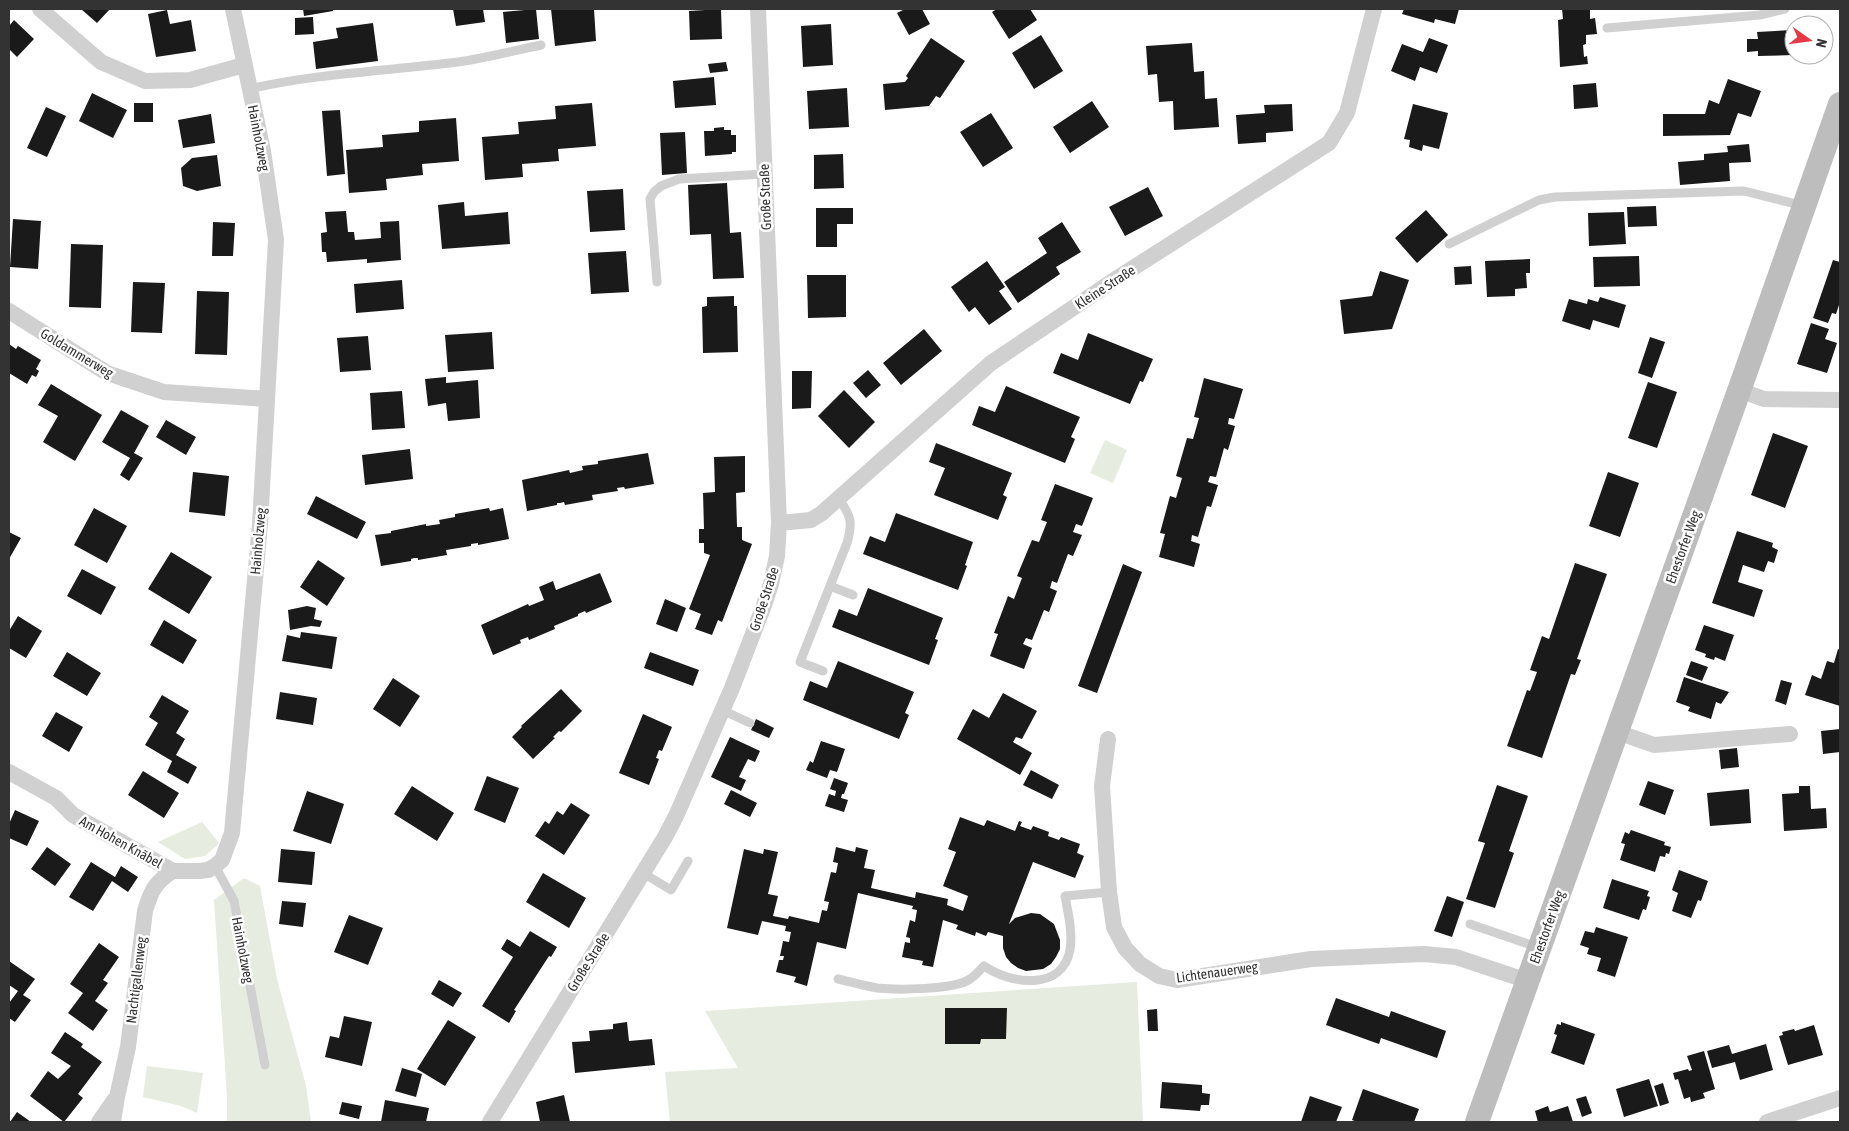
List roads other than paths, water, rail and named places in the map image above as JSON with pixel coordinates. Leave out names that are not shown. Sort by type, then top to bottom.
[{"type":"main road","name":"Ehestorfer Weg","points":[[1477,1122],[1840,104]]},
{"type":"street","points":[[40,9],[102,62],[145,82],[190,80],[244,65]]},
{"type":"street","name":"Hainholzweg","points":[[215,866],[222,860],[232,833],[260,524],[276,240],[263,151],[234,9]]},
{"type":"street","name":"Große Straße","points":[[490,1122],[676,816],[722,710],[771,584],[777,556],[779,523],[758,9]]},
{"type":"street","name":"Kleine Straße","points":[[779,523],[811,520],[822,513],[991,363],[1119,277],[1329,142],[1347,113],[1374,9]]},
{"type":"street","name":"Goldammerweg","points":[[9,311],[106,373],[164,392],[267,400]]},
{"type":"street","points":[[1739,390],[1764,399],[1840,400]]},
{"type":"street","points":[[1616,732],[1654,745],[1790,734]]},
{"type":"street","name":"Lichtenauerweg","points":[[1108,739],[1102,786],[1109,892],[1114,926],[1120,942],[1140,964],[1153,973],[1167,979],[1187,978],[1311,958],[1424,954],[1461,958],[1528,981]]},
{"type":"street","name":"Am Hohen Knäbel","points":[[9,772],[56,798],[74,815],[173,872],[208,870],[215,866]]},
{"type":"street","name":"Nachtigallenweg","points":[[113,1122],[128,1046],[145,911],[151,892],[161,879],[173,872]]},
{"type":"street","name":"Nachtigallenweg","points":[[99,1122],[117,1098]]},
{"type":"street","points":[[1767,1122],[1840,1098]]},
{"type":"lane","points":[[1607,28],[1760,15],[1786,9]]},
{"type":"lane","points":[[249,89],[297,79],[459,62],[540,46]]},
{"type":"lane","points":[[657,282],[650,199],[654,192],[661,186],[679,179],[764,174]]},
{"type":"lane","points":[[1449,244],[1539,200],[1555,196],[1744,191],[1804,206]]},
{"type":"lane","points":[[823,671],[800,662],[851,527],[848,512],[839,498]]},
{"type":"lane","points":[[830,586],[853,595]]},
{"type":"lane","points":[[722,710],[750,723]]},
{"type":"lane","points":[[643,873],[671,890],[688,861]]},
{"type":"lane","name":"Hainholzweg","points":[[215,866],[234,901],[265,1065]]},
{"type":"lane","points":[[838,979],[891,989],[945,986],[959,984],[970,979],[984,966],[1006,978],[1032,981],[1046,978],[1064,965],[1070,951],[1071,938],[1065,896],[1109,892]]},
{"type":"lane","points":[[1470,924],[1540,948]]}]
